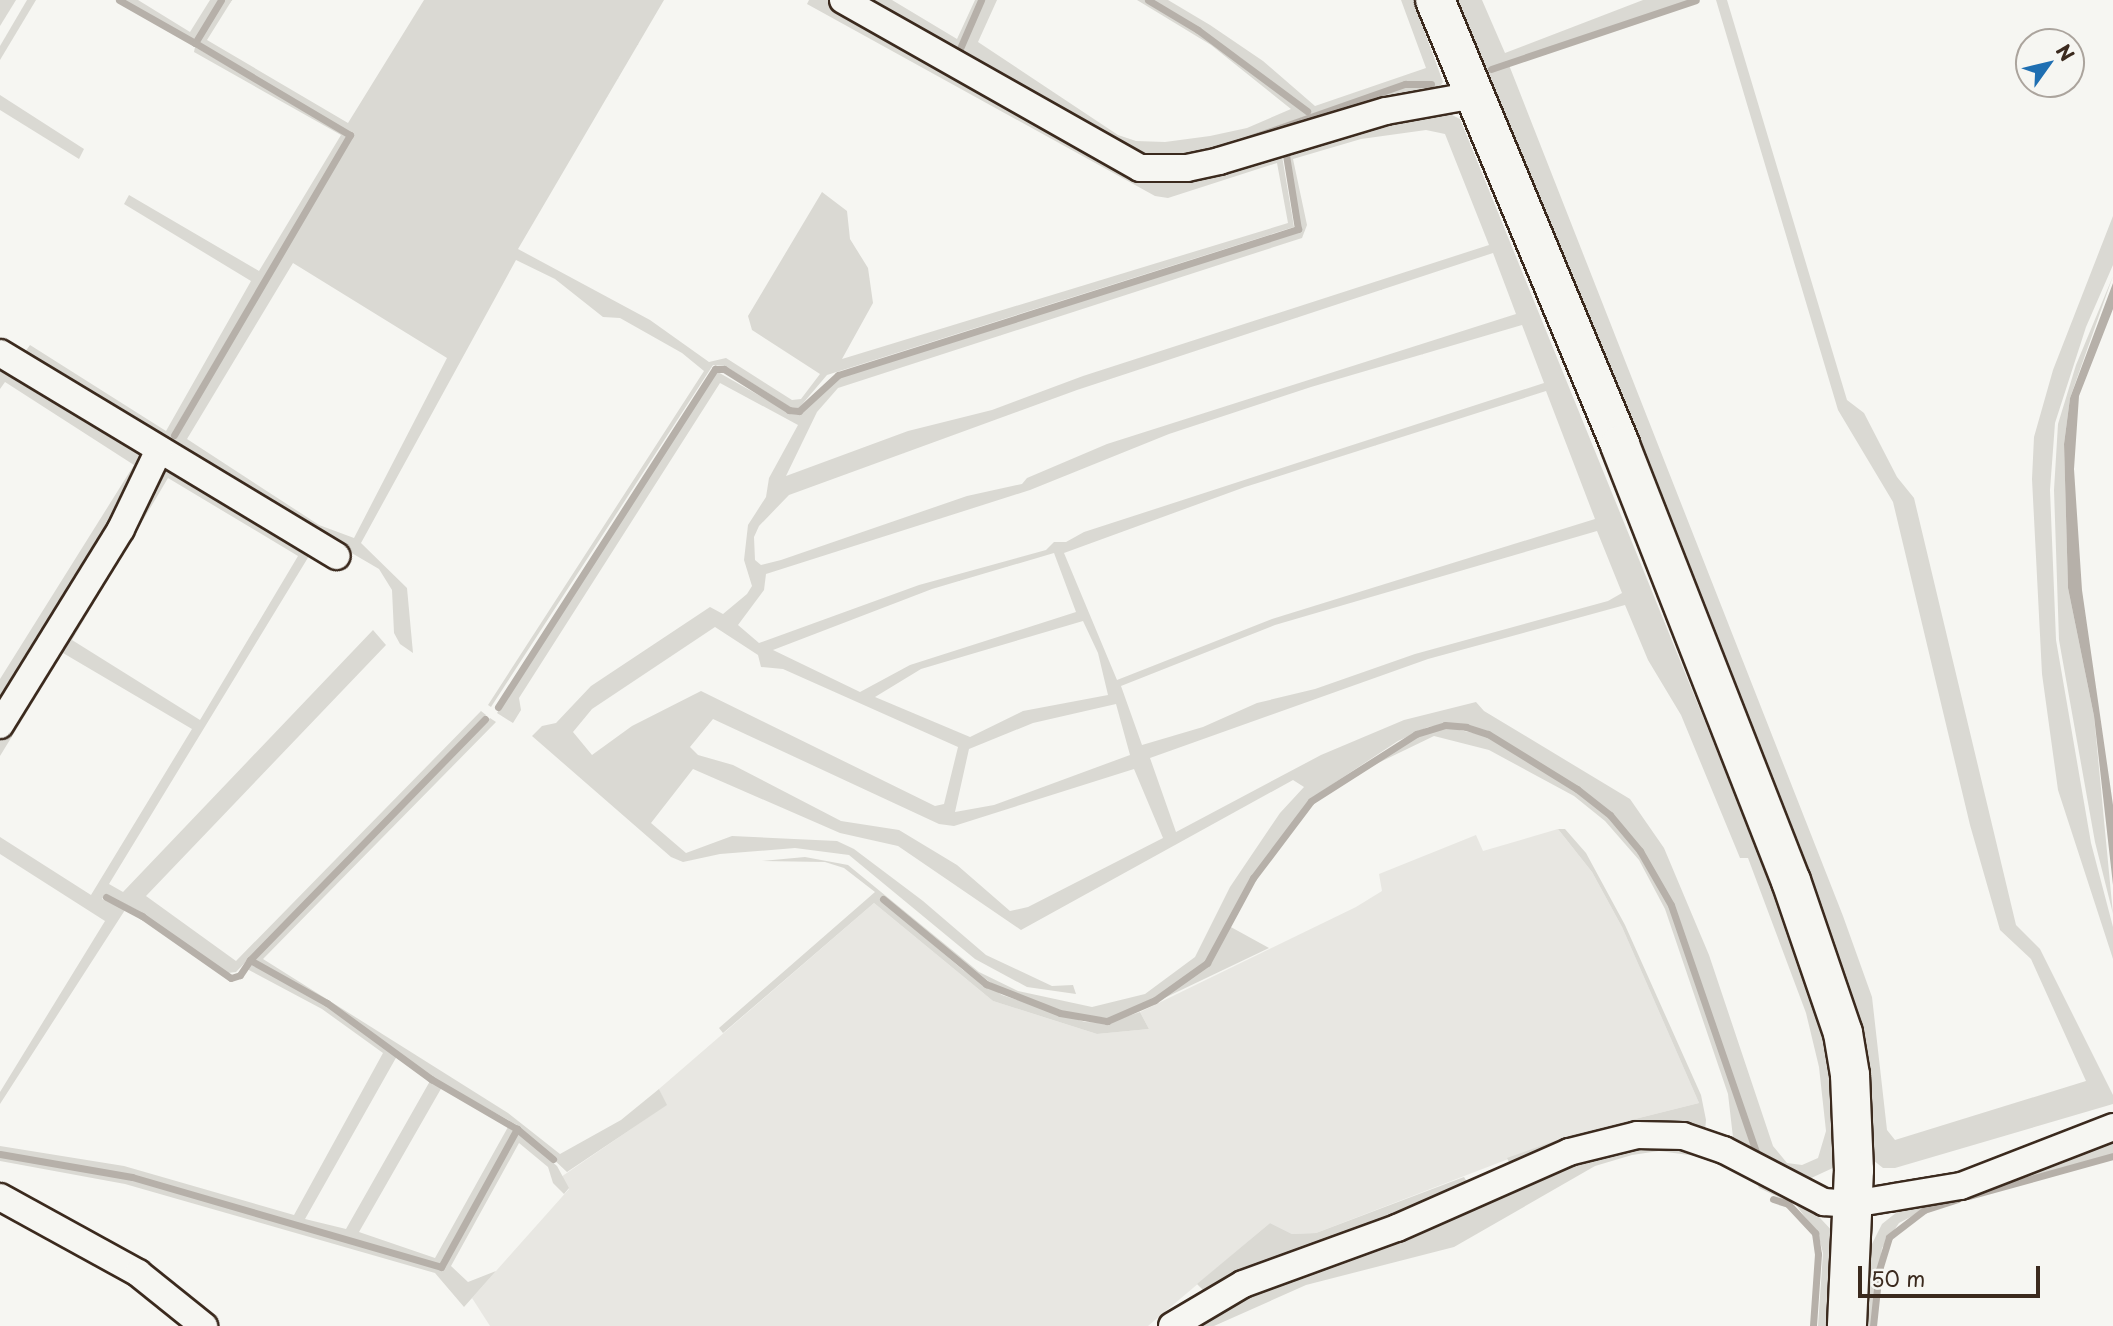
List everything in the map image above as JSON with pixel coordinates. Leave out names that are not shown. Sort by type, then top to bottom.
[{"type":"main road","points":[[1435,0],[1620,445],[1820,962],[1843,1033],[1850,1075],[1853,1204],[1847,1326]]},
{"type":"street","points":[[843,0],[1140,168],[1187,168],[1386,111],[1475,95]]},
{"type":"street","points":[[0,354],[337,556]]},
{"type":"street","points":[[0,725],[121,529],[159,450]]},
{"type":"street","points":[[1172,1326],[1243,1284],[1397,1228],[1569,1152],[1637,1135],[1683,1136],[1714,1146],[1824,1202],[1853,1204],[1961,1186],[2113,1127]]},
{"type":"street","points":[[0,1197],[138,1273],[204,1326]]},
{"type":"shaded area","points":[[0,0],[16,0],[0,26]]},
{"type":"shaded area","points":[[27,0],[36,0],[0,60],[0,46]]},
{"type":"shaded area","points":[[123,0],[138,0],[190,32],[210,0],[220,0],[194,41]]},
{"type":"shaded area","points":[[224,0],[232,0],[207,40],[348,123],[424,0],[664,0],[518,249],[650,320],[709,362],[726,358],[792,400],[801,399],[820,374],[752,330],[748,316],[822,192],[847,211],[850,239],[868,268],[873,303],[842,359],[1288,223],[1277,163],[1168,198],[1155,196],[807,4],[809,0],[830,0],[1127,168],[1446,112],[1460,119],[1764,867],[1816,1009],[1829,1064],[1835,1167],[1809,1179],[1762,1160],[1672,904],[1628,833],[1578,787],[1489,732],[1455,724],[1428,727],[1398,741],[1310,799],[1252,877],[1206,962],[1190,977],[1125,1014],[1106,1019],[1086,1018],[1003,992],[882,901],[963,970],[1002,995],[1085,1022],[1107,1023],[1140,1012],[1149,1029],[1097,1034],[993,1001],[874,903],[723,1033],[719,1028],[875,892],[844,868],[825,862],[762,861],[805,857],[848,865],[979,972],[1018,991],[1092,1007],[1145,994],[1195,957],[1230,887],[1280,813],[1304,787],[1293,780],[1021,930],[898,846],[840,833],[693,769],[651,823],[686,853],[732,836],[837,841],[854,849],[923,901],[986,955],[1052,986],[1073,985],[1076,994],[1027,987],[975,959],[849,855],[795,848],[720,854],[683,862],[671,857],[532,736],[542,726],[556,723],[591,686],[710,607],[723,614],[747,594],[752,586],[744,560],[748,525],[766,497],[769,478],[798,425],[720,383],[519,698],[521,710],[513,723],[497,713],[716,371],[788,412],[800,413],[838,377],[1300,231],[1288,155],[1282,156],[1294,227],[827,375],[799,408],[790,407],[725,366],[713,365],[491,707],[488,705],[704,371],[682,353],[620,318],[603,317],[555,279],[516,260],[361,543],[407,588],[413,653],[400,644],[394,633],[392,590],[379,569],[20,359],[30,345],[166,431],[251,281],[124,204],[129,195],[259,271],[341,135],[194,52],[195,47],[348,135],[171,435],[177,437],[353,134],[198,43]],"holes":[[[1426,130],[1445,134],[1489,245],[1083,376],[992,410],[908,431],[786,476],[817,412],[838,388],[1302,238],[1307,225],[1293,159],[1361,139]],[[1493,253],[1516,314],[1107,444],[1027,478],[1022,484],[967,496],[761,565],[755,560],[754,537],[759,526],[789,495],[1077,390]],[[293,263],[447,358],[354,538],[319,525],[187,439]],[[1522,325],[1544,383],[1084,532],[1066,542],[1054,542],[1046,550],[919,585],[759,643],[738,625],[764,590],[766,574],[1030,490],[1169,434],[1311,387]],[[1546,391],[1595,519],[1272,619],[1117,680],[1064,553],[1245,487]],[[1597,531],[1622,593],[1608,601],[1415,654],[1315,689],[1257,703],[1203,727],[1142,745],[1121,686],[1275,625]],[[1054,553],[1076,612],[910,665],[860,692],[773,650],[932,589]],[[1625,605],[1648,660],[1681,715],[1740,858],[1748,858],[1806,1013],[1819,1067],[1826,1131],[1818,1158],[1802,1165],[1787,1163],[1773,1146],[1709,955],[1664,848],[1630,799],[1484,711],[1476,702],[1404,720],[1321,755],[1176,832],[1150,758],[1428,659]],[[1083,621],[1098,653],[1108,695],[1023,711],[970,737],[875,697],[921,669]],[[715,627],[758,655],[761,667],[783,669],[958,747],[944,804],[935,806],[701,691],[632,726],[592,755],[573,732],[592,709]],[[1116,704],[1130,755],[994,805],[955,812],[969,749],[1033,723]],[[713,719],[939,824],[954,826],[1134,769],[1163,838],[1028,907],[1010,911],[957,865],[899,830],[841,821],[733,765],[698,755],[690,747]]]},
{"type":"shaded area","points":[[855,0],[863,0],[952,51],[1067,123],[1116,148],[1160,161],[1215,151],[1405,86],[1435,83],[1405,82],[1214,148],[1160,158],[1118,145],[1069,120],[959,52],[983,0],[997,0],[978,42],[1118,135],[1136,141],[1165,142],[1210,136],[1247,128],[1291,109],[1211,45],[1137,0],[1145,0],[1197,32],[1300,108],[1304,107],[1241,58],[1152,0],[1168,0],[1210,25],[1263,61],[1315,106],[1426,68],[1401,0],[1413,0],[1443,82],[1434,94],[1206,159],[1147,164],[1088,138]]},
{"type":"shaded area","points":[[869,0],[892,0],[957,39],[975,0],[979,0],[956,51]]},
{"type":"shaded area","points":[[1453,0],[1482,0],[1505,53],[1643,0],[1690,0],[1489,70],[1509,65],[1843,916],[1872,997],[1887,1130],[1895,1140],[2086,1081],[2031,959],[2000,930],[1970,825],[1893,502],[1838,410],[1716,0],[1727,0],[1847,400],[1864,413],[1897,477],[1914,498],[2016,925],[2040,949],[2113,1095],[2113,1104],[1895,1168],[1883,1168],[1873,1160]]},
{"type":"shaded area","points":[[0,95],[84,149],[79,159],[0,110]]},
{"type":"shaded area","points":[[2113,216],[2113,265],[2086,327],[2055,423],[2050,490],[2056,640],[2091,843],[2113,927],[2113,959],[2058,790],[2042,674],[2032,479],[2034,437],[2053,370]]},
{"type":"shaded area","points":[[2113,276],[2070,398],[2064,444],[2068,588],[2094,716],[2113,914],[2095,842],[2059,640],[2054,490],[2058,424],[2076,365]]},
{"type":"shaded area","points":[[2113,283],[2113,309],[2079,396],[2074,469],[2082,590],[2113,805],[2113,885],[2094,716],[2068,588],[2064,444],[2070,398]]},
{"type":"shaded area","points":[[0,363],[141,447],[146,466],[0,713],[0,679],[134,465],[5,382],[0,389]]},
{"type":"shaded area","points":[[165,463],[330,559],[331,568],[309,556],[109,884],[123,892],[373,630],[386,645],[146,896],[236,961],[481,711],[486,715],[236,972],[228,973],[137,910],[105,894],[102,899],[125,910],[0,1104],[0,1092],[105,921],[0,854],[0,837],[91,895],[192,729],[63,653],[0,756],[0,734]],"holes":[[[168,478],[298,556],[200,720],[72,640]]]},
{"type":"shaded area","points":[[490,718],[496,722],[263,959],[508,1113],[560,1154],[621,1120],[659,1089],[667,1105],[567,1172],[517,1125],[433,1078],[328,1001],[253,960]]},
{"type":"shaded area","points":[[1445,727],[1488,736],[1576,790],[1608,816],[1638,853],[1669,906],[1754,1152],[1734,1146],[1728,1094],[1665,909],[1639,860],[1605,821],[1574,796],[1489,750],[1434,736],[1345,779],[1400,744]]},
{"type":"shaded area","points":[[1558,829],[1592,872],[1622,927],[1699,1103],[1571,1135],[1316,1233],[1292,1234],[1270,1223],[1148,1326],[490,1326],[472,1298],[569,1189],[561,1177],[666,1105],[659,1089],[874,903],[993,1001],[1097,1034],[1149,1029],[1140,1012],[1356,907],[1382,891],[1379,874],[1476,835],[1483,851]]},
{"type":"shaded area","points":[[1558,829],[1565,829],[1586,853],[1625,925],[1701,1095],[1706,1120],[1705,1131],[1512,1168],[1507,1158],[1571,1135],[1699,1103],[1622,927],[1592,872]]},
{"type":"shaded area","points":[[1229,926],[1269,948],[1156,1002],[1209,964]]},
{"type":"shaded area","points":[[251,963],[327,1004],[397,1056],[305,1219],[346,1229],[430,1081],[442,1087],[359,1232],[435,1258],[508,1127],[514,1131],[439,1265],[131,1176],[0,1152],[0,1146],[124,1166],[294,1215],[383,1053],[322,1009],[247,969]]},
{"type":"shaded area","points":[[518,1133],[557,1166],[569,1188],[564,1194],[553,1183],[548,1167],[519,1143],[451,1266],[468,1282],[496,1271],[464,1307],[435,1273],[125,1184],[0,1161],[0,1156],[130,1179],[442,1269]]},
{"type":"shaded area","points":[[2113,1140],[2113,1154],[1939,1202],[1899,1223],[1882,1248],[1871,1326],[1865,1326],[1871,1246],[1882,1224],[1892,1216],[1903,1208]]},
{"type":"shaded area","points":[[1648,1141],[1726,1160],[1659,1151],[1632,1155],[1595,1166],[1454,1247],[1306,1285],[1214,1326],[1184,1326],[1560,1163]]},
{"type":"shaded area","points":[[1752,1173],[1807,1204],[1835,1234],[1837,1326],[1818,1326],[1823,1253],[1818,1234],[1796,1205],[1759,1188]]},
{"type":"shaded area","points":[[1464,1177],[1470,1187],[1208,1295],[1197,1284],[1270,1223],[1292,1234],[1316,1233]]},
{"type":"waterway","points":[[119,0],[195,43],[221,0]]},
{"type":"waterway","points":[[958,53],[981,0]]},
{"type":"waterway","points":[[1148,0],[1198,30],[1307,111]]},
{"type":"waterway","points":[[1491,69],[1696,0]]},
{"type":"waterway","points":[[174,435],[350,135],[195,43]]},
{"type":"waterway","points":[[1242,141],[1405,84],[1431,84]]},
{"type":"waterway","points":[[498,707],[715,369],[724,369],[789,410],[799,411],[838,375],[1298,229],[1286,155]]},
{"type":"waterway","points":[[485,719],[250,960],[327,1003],[431,1079],[517,1129],[553,1159]]},
{"type":"waterway","points":[[883,899],[986,984],[1060,1013],[1107,1021],[1155,1000],[1207,963],[1253,878],[1311,801],[1416,734],[1445,725],[1466,727],[1488,734],[1577,789],[1610,815],[1640,851],[1671,905],[1758,1157]]},
{"type":"waterway","points":[[106,897],[142,916],[231,978],[240,975],[250,960]]},
{"type":"waterway","points":[[0,1154],[132,1177],[441,1267],[517,1129]]},
{"type":"waterway","points":[[1969,1196],[2113,1156]]},
{"type":"waterway","points":[[1773,1199],[1788,1204],[1815,1233],[1818,1254],[1813,1326]]},
{"type":"waterway","points":[[1873,1326],[1879,1270],[1889,1237],[1924,1210],[1957,1199]]}]
